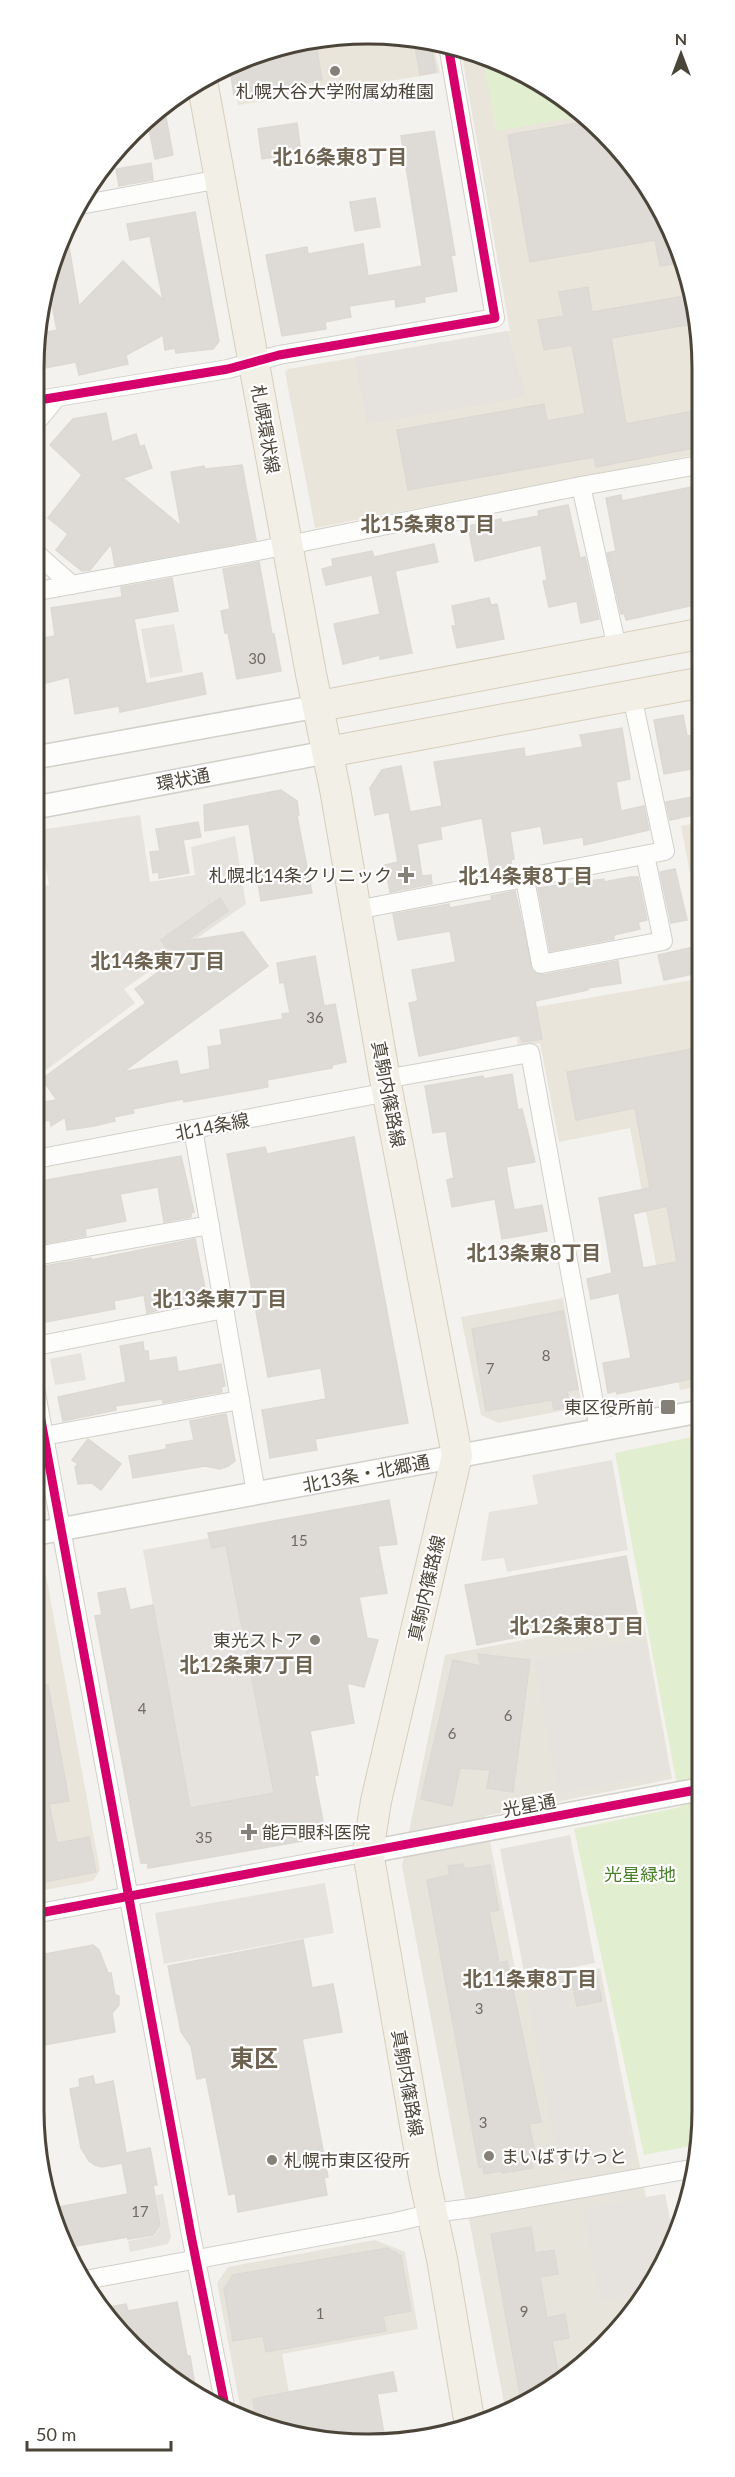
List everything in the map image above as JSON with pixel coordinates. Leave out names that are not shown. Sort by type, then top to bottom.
[{"type":"main road","name":"札幌環状線","points":[[203,89],[311,674],[320,706],[328,752]]},
{"type":"main road","points":[[320,706],[692,634]]},
{"type":"main road","points":[[328,752],[692,684]]},
{"type":"main road","name":"真駒内篠路線","points":[[328,752],[386,1086],[457,1455],[376,1801],[368,1852],[424,2177],[433,2213],[469,2417]]},
{"type":"street","points":[[44,399],[228,369],[279,355],[495,318],[450,55]]},
{"type":"street","points":[[88,204],[220,179]]},
{"type":"street","points":[[44,413],[57,397]]},
{"type":"street","points":[[44,590],[692,466]]},
{"type":"street","points":[[581,486],[617,648]]},
{"type":"street","points":[[44,560],[72,585]]},
{"type":"street","points":[[356,910],[665,851],[632,696]]},
{"type":"street","points":[[44,756],[320,706]]},
{"type":"street","name":"環状通","points":[[44,806],[328,752]]},
{"type":"street","points":[[525,879],[541,964],[663,941],[645,855]]},
{"type":"street","name":"北14条線","points":[[44,1157],[193,1129],[530,1053],[599,1430]]},
{"type":"street","points":[[193,1129],[256,1493]]},
{"type":"street","points":[[44,1255],[210,1225]]},
{"type":"street","points":[[44,1344],[224,1309]]},
{"type":"street","points":[[224,2400],[44,1436],[240,1400]]},
{"type":"street","name":"北13条・北郷通","points":[[44,1532],[692,1413]]},
{"type":"street","name":"光星通","points":[[368,1852],[692,1791]]},
{"type":"street","points":[[44,1912],[368,1852]]},
{"type":"street","points":[[91,2279],[396,2222],[433,2213],[686,2170]]},
{"type":"shaded area","name":"札幌大谷大学附属幼稚園","points":[[389,44],[431,50],[435,51],[440,73],[238,105],[232,73],[263,61],[325,46]]},
{"type":"shaded area","points":[[462,58],[511,77],[565,110],[597,138],[625,170],[648,206],[674,263],[689,325],[692,368],[692,455],[315,528],[285,372],[288,369],[510,331]]},
{"type":"shaded area","points":[[507,331],[526,397],[367,424],[355,357]]},
{"type":"shaded area","points":[[174,624],[183,672],[150,678],[141,629]]},
{"type":"shaded area","points":[[140,815],[150,882],[195,875],[191,847],[235,836],[246,904],[124,989],[135,1003],[44,1072],[44,886],[49,885],[44,858],[44,829]]},
{"type":"shaded area","points":[[692,824],[692,884],[681,826]]},
{"type":"shaded area","points":[[692,980],[692,1388],[680,1390],[630,1128],[559,1142],[540,1043],[518,1047],[513,1011]]},
{"type":"shaded area","points":[[563,1298],[582,1407],[498,1423],[481,1415],[461,1317]]},
{"type":"shaded area","points":[[81,1353],[86,1380],[55,1385],[50,1359]]},
{"type":"shaded area","points":[[612,1460],[628,1550],[507,1572],[504,1558],[481,1561],[489,1512],[538,1504],[532,1475]]},
{"type":"shaded area","points":[[209,1538],[212,1548],[226,1545],[274,1793],[190,1808],[143,1550]]},
{"type":"shaded area","points":[[44,1573],[100,1870],[93,1881],[44,1890]]},
{"type":"shaded area","points":[[643,1617],[672,1779],[485,1816],[518,1984],[600,1968],[646,2197],[665,2194],[671,2223],[658,2253],[637,2290],[597,2339],[548,2379],[504,2403],[402,1866],[445,1655]]},
{"type":"shaded area","points":[[644,1639],[669,1773],[558,1793],[534,1659]]},
{"type":"shaded area","points":[[570,1835],[595,1963],[525,1977],[500,1849]]},
{"type":"shaded area","points":[[325,1883],[334,1933],[164,1964],[155,1913]]},
{"type":"shaded area","points":[[565,1980],[571,2011],[606,2005],[634,2158],[560,2171],[526,1987]]},
{"type":"shaded area","points":[[163,2194],[171,2237],[168,2244],[130,2252],[128,2241],[154,2236],[161,2226],[156,2195]]},
{"type":"shaded area","points":[[665,2194],[671,2223],[658,2253],[633,2295],[600,2301],[583,2209]]},
{"type":"shaded area","points":[[375,2240],[405,2252],[418,2329],[282,2354],[295,2425],[263,2416],[240,2407],[217,2283],[228,2267]]},
{"type":"green space","points":[[484,66],[530,87],[573,117],[496,131]]},
{"type":"green space","name":"光星緑地","points":[[692,1437],[691,2131],[690,2146],[644,2155],[574,1829],[681,1807],[615,1453]]},
{"type":"building","points":[[415,47],[432,50],[436,72],[420,75]]},
{"type":"building","points":[[316,48],[322,80],[234,95],[231,74],[263,61]]},
{"type":"building","points":[[165,114],[173,155],[155,159],[149,128]]},
{"type":"building","points":[[297,123],[301,153],[262,159],[258,129]]},
{"type":"building","points":[[579,123],[597,138],[637,187],[658,224],[674,264],[660,266],[655,240],[530,262],[508,135]]},
{"type":"building","points":[[434,131],[455,255],[451,255],[457,291],[424,297],[425,302],[396,307],[395,299],[349,306],[351,317],[325,322],[326,329],[282,336],[266,255],[307,247],[308,254],[363,244],[368,276],[422,266],[401,136]]},
{"type":"building","points":[[151,163],[153,180],[119,186],[116,169]]},
{"type":"building","points":[[375,198],[380,227],[355,231],[350,202]]},
{"type":"building","points":[[195,212],[219,341],[213,349],[176,353],[175,348],[165,350],[163,335],[126,355],[128,364],[79,375],[76,362],[44,368],[45,333],[57,330],[51,300],[68,243],[79,306],[123,261],[163,300],[150,236],[130,240],[127,224]]},
{"type":"building","points":[[588,287],[592,312],[683,296],[689,325],[611,338],[626,424],[692,411],[692,448],[596,467],[594,457],[408,490],[397,430],[544,404],[547,421],[585,414],[572,345],[544,350],[538,320],[564,316],[559,292]]},
{"type":"building","points":[[106,413],[112,442],[136,434],[140,447],[144,445],[152,468],[123,478],[181,526],[171,472],[204,466],[205,469],[242,465],[256,540],[115,566],[111,544],[90,570],[82,571],[56,550],[68,534],[48,518],[82,475],[50,445],[73,419]]},
{"type":"building","points":[[692,487],[692,606],[626,620],[624,613],[621,614],[607,553],[616,551],[606,498],[621,495],[622,501]]},
{"type":"building","points":[[568,505],[580,558],[585,557],[599,619],[581,623],[577,601],[549,607],[543,581],[547,580],[541,545],[475,561],[468,526],[501,519],[502,523],[539,516],[538,511]]},
{"type":"building","points":[[434,544],[438,562],[395,571],[412,653],[380,659],[380,655],[343,664],[334,624],[380,614],[372,575],[326,585],[322,569],[333,566],[332,559],[372,551],[374,557]]},
{"type":"building","points":[[259,562],[281,671],[237,679],[221,611],[230,609],[223,569]]},
{"type":"building","points":[[172,578],[178,611],[134,619],[146,684],[202,673],[206,694],[120,712],[119,706],[75,714],[69,677],[44,683],[44,638],[55,636],[51,608],[122,597],[121,587]]},
{"type":"building","points":[[489,598],[491,605],[497,604],[504,639],[457,648],[452,626],[456,626],[452,606]]},
{"type":"building","points":[[683,715],[687,736],[692,735],[692,769],[664,774],[654,720]]},
{"type":"building","points":[[622,728],[630,779],[616,782],[621,811],[644,806],[649,830],[584,845],[583,837],[544,844],[541,826],[510,832],[514,859],[511,859],[511,869],[491,873],[482,818],[440,827],[442,839],[417,844],[422,876],[431,875],[432,884],[390,892],[385,865],[398,862],[389,812],[375,815],[370,788],[382,770],[401,766],[410,812],[442,806],[434,762],[524,748],[525,757],[583,747],[580,735]]},
{"type":"building","points":[[281,790],[297,801],[299,815],[297,816],[312,893],[261,901],[249,824],[205,831],[204,805]]},
{"type":"building","points":[[692,797],[692,815],[670,820],[666,802]]},
{"type":"building","points":[[198,822],[201,837],[183,840],[189,873],[159,878],[159,872],[153,873],[150,852],[160,851],[156,829]]},
{"type":"building","points":[[675,869],[687,920],[671,923],[660,872]]},
{"type":"building","points":[[638,877],[647,920],[638,922],[640,929],[614,935],[614,939],[550,951],[538,888],[604,879],[604,882]]},
{"type":"building","points":[[515,891],[533,972],[543,975],[618,961],[621,983],[588,988],[588,990],[535,1001],[542,1039],[522,1042],[520,1035],[419,1056],[409,1003],[418,1001],[412,970],[456,962],[450,931],[398,940],[393,914],[449,904],[450,908],[492,900],[491,896]]},
{"type":"building","points":[[220,898],[228,911],[186,941],[243,932],[268,966],[123,1072],[177,1061],[180,1075],[210,1069],[208,1047],[222,1045],[220,1030],[283,1019],[282,1014],[290,1013],[284,982],[280,983],[277,963],[315,956],[324,1006],[335,1004],[346,1062],[332,1065],[332,1068],[267,1080],[268,1087],[184,1102],[183,1099],[133,1109],[134,1113],[114,1117],[115,1121],[94,1126],[67,1130],[65,1117],[51,1126],[50,1120],[44,1121],[44,1102],[57,1100],[44,1082],[44,1078],[146,1003],[135,989],[175,960],[161,940]]},
{"type":"building","points":[[692,947],[692,974],[664,980],[658,955]]},
{"type":"building","points":[[692,1049],[692,1379],[617,1394],[616,1391],[608,1393],[603,1363],[631,1358],[619,1293],[591,1299],[587,1279],[612,1273],[599,1198],[650,1188],[635,1108],[576,1120],[567,1072]],"holes":[[[667,1206],[677,1262],[643,1268],[633,1214]]]},
{"type":"building","points":[[512,1074],[518,1110],[522,1109],[535,1162],[506,1167],[514,1210],[542,1205],[547,1231],[502,1239],[495,1199],[452,1207],[447,1180],[454,1178],[446,1131],[433,1133],[425,1086],[483,1076],[484,1079]]},
{"type":"building","points":[[354,1137],[408,1423],[315,1439],[317,1450],[270,1458],[262,1410],[326,1399],[321,1368],[268,1377],[227,1154],[265,1147],[267,1154]]},
{"type":"building","points":[[181,1156],[194,1212],[191,1213],[191,1217],[164,1222],[158,1187],[120,1194],[126,1221],[85,1229],[86,1236],[44,1244],[44,1181]]},
{"type":"building","points":[[195,1239],[207,1298],[147,1313],[144,1295],[114,1301],[115,1309],[46,1322],[44,1266],[91,1258],[91,1260]]},
{"type":"building","points":[[563,1311],[578,1389],[567,1391],[570,1407],[554,1410],[552,1400],[486,1411],[472,1329]]},
{"type":"building","points":[[143,1342],[144,1351],[148,1351],[149,1361],[176,1357],[178,1372],[221,1364],[225,1386],[221,1387],[222,1392],[163,1403],[162,1399],[115,1406],[116,1410],[63,1421],[58,1397],[126,1382],[120,1346]]},
{"type":"building","points":[[226,1414],[235,1461],[228,1466],[220,1469],[205,1466],[133,1478],[129,1456],[167,1449],[166,1445],[194,1440],[190,1421]]},
{"type":"building","points":[[88,1439],[121,1464],[101,1490],[92,1483],[78,1484],[75,1467],[78,1464],[72,1460]]},
{"type":"building","points":[[389,1500],[397,1544],[378,1546],[387,1593],[359,1597],[367,1638],[378,1640],[364,1687],[347,1683],[354,1723],[310,1731],[318,1775],[314,1775],[326,1837],[148,1868],[148,1863],[141,1863],[95,1616],[102,1615],[98,1593],[125,1588],[130,1610],[153,1605],[190,1808],[274,1793],[226,1545],[212,1548],[208,1533]]},
{"type":"building","points":[[626,1556],[637,1614],[477,1645],[465,1585]]},
{"type":"building","points":[[478,1654],[530,1660],[513,1792],[487,1788],[490,1770],[460,1768],[452,1806],[421,1799],[453,1660],[481,1666]]},
{"type":"building","points":[[48,1685],[69,1801],[49,1804],[57,1843],[89,1837],[96,1872],[44,1882],[44,1686]]},
{"type":"building","points":[[463,1864],[464,1869],[490,1865],[499,1910],[489,1912],[499,1963],[507,1961],[541,2122],[529,2124],[536,2157],[531,2158],[533,2168],[484,2174],[483,2167],[479,2167],[427,1880],[450,1875],[448,1866]]},
{"type":"building","points":[[303,1940],[312,1988],[333,1984],[342,2032],[302,2039],[328,2177],[324,2178],[327,2195],[238,2212],[235,2193],[229,2195],[206,2077],[197,2079],[191,2046],[181,2032],[168,1966]]},
{"type":"building","points":[[93,1945],[99,1950],[108,1973],[111,1973],[115,1995],[119,1996],[119,2005],[112,2013],[115,2032],[44,2045],[44,1954]]},
{"type":"building","points":[[596,1973],[602,2001],[577,2006],[571,1977]]},
{"type":"building","points":[[93,2076],[95,2085],[113,2081],[126,2153],[150,2148],[157,2185],[153,2185],[160,2225],[153,2235],[74,2246],[59,2207],[128,2194],[122,2163],[102,2167],[95,2165],[89,2161],[81,2148],[70,2089],[80,2087],[79,2079]]},
{"type":"building","points":[[531,2227],[535,2253],[554,2250],[558,2274],[540,2277],[547,2318],[565,2314],[569,2338],[552,2341],[558,2372],[520,2395],[491,2234]]},
{"type":"building","points":[[387,2248],[401,2256],[411,2311],[383,2316],[386,2331],[266,2352],[263,2336],[233,2341],[224,2289],[233,2275]]},
{"type":"building","points":[[177,2302],[195,2384],[170,2367],[138,2339],[110,2307],[126,2304],[128,2311]]},
{"type":"building","points":[[393,2372],[397,2391],[377,2394],[384,2433],[325,2431],[284,2422],[255,2413],[253,2399]]},
{"type":"cycle path","points":[[44,399],[228,369],[279,355],[495,318],[450,55]]},
{"type":"cycle path","points":[[44,1436],[191,2235],[224,2400]]},
{"type":"cycle path","points":[[44,1912],[692,1791]]},
{"type":"place","name":"札幌大谷大学附属幼稚園","points":[[335,71]]},
{"type":"place","name":"札幌北14条クリニック","points":[[406,875]]},
{"type":"place","name":"東区役所前","points":[[668,1407]]},
{"type":"place","name":"東光ストア","points":[[315,1640]]},
{"type":"place","name":"能戸眼科医院","points":[[249,1832]]},
{"type":"place","name":"まいばすけっと","points":[[489,2156]]},
{"type":"place","name":"札幌市東区役所","points":[[272,2160]]},
{"type":"district","name":"北16条東8丁目","points":[[340,156]]},
{"type":"district","name":"北15条東8丁目","points":[[428,523]]},
{"type":"district","name":"北14条東8丁目","points":[[526,875]]},
{"type":"district","name":"北14条東7丁目","points":[[158,960]]},
{"type":"district","name":"北13条東8丁目","points":[[534,1252]]},
{"type":"district","name":"北13条東7丁目","points":[[220,1298]]},
{"type":"district","name":"北12条東8丁目","points":[[577,1625]]},
{"type":"district","name":"北12条東7丁目","points":[[247,1664]]},
{"type":"district","name":"北11条東8丁目","points":[[530,1978]]},
{"type":"district","name":"東区","points":[[254,2057]]}]
